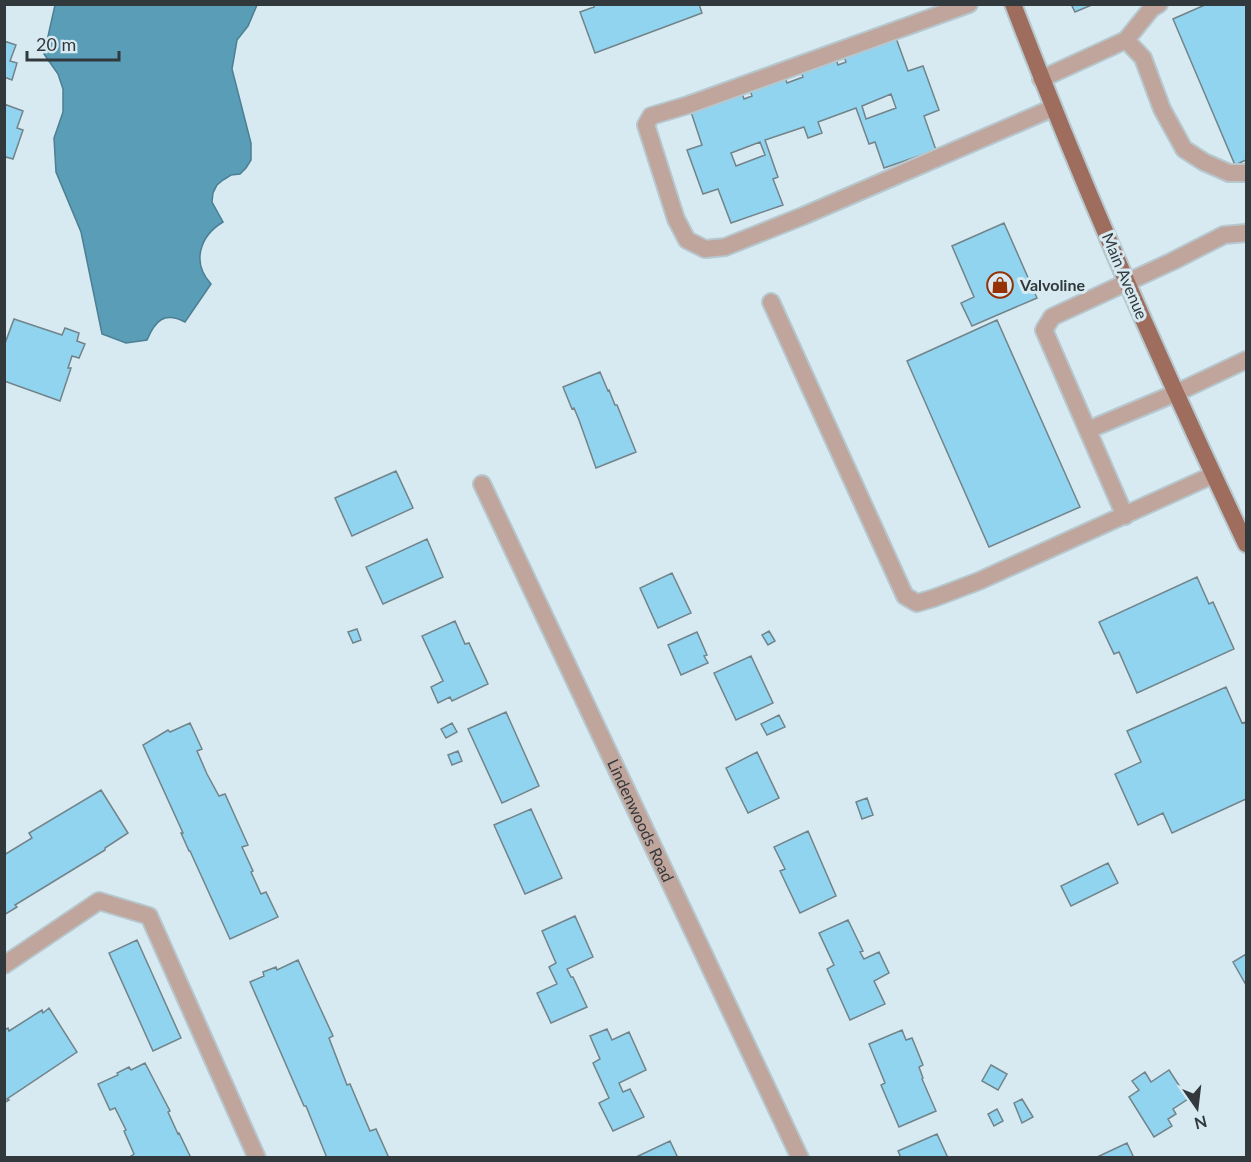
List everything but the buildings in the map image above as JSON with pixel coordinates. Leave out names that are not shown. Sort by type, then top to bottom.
[{"type":"main road","name":"Main Avenue","points":[[1013,4],[1041,79],[1128,282],[1176,393],[1246,544]]},
{"type":"street","points":[[969,4],[688,105],[651,116],[646,125],[676,219],[687,240],[705,249],[725,247],[973,144],[1053,108]]},
{"type":"street","points":[[1041,79],[1126,40],[1152,8],[1159,4]]},
{"type":"street","points":[[1126,40],[1143,58],[1162,109],[1184,149],[1204,162],[1229,173],[1246,173]]},
{"type":"street","points":[[1125,516],[1044,330],[1052,316],[1224,235],[1246,233]]},
{"type":"street","points":[[771,302],[905,596],[917,603],[979,581],[1213,475]]},
{"type":"street","points":[[1088,430],[1176,393],[1246,360]]},
{"type":"street","name":"Lindenwoods Road","points":[[482,484],[800,1158]]},
{"type":"street","points":[[4,965],[99,901],[149,916],[257,1158]]},
{"type":"water","points":[[55,5],[257,5],[248,26],[237,40],[232,69],[251,143],[251,160],[240,174],[231,175],[217,185],[213,193],[212,202],[223,222],[209,234],[201,250],[200,258],[201,267],[211,284],[185,322],[171,318],[161,320],[153,328],[147,340],[126,343],[102,334],[81,232],[56,172],[54,138],[63,112],[63,89],[58,74],[44,54]]},
{"type":"place","name":"Valvoline","points":[[1000,285]]}]
